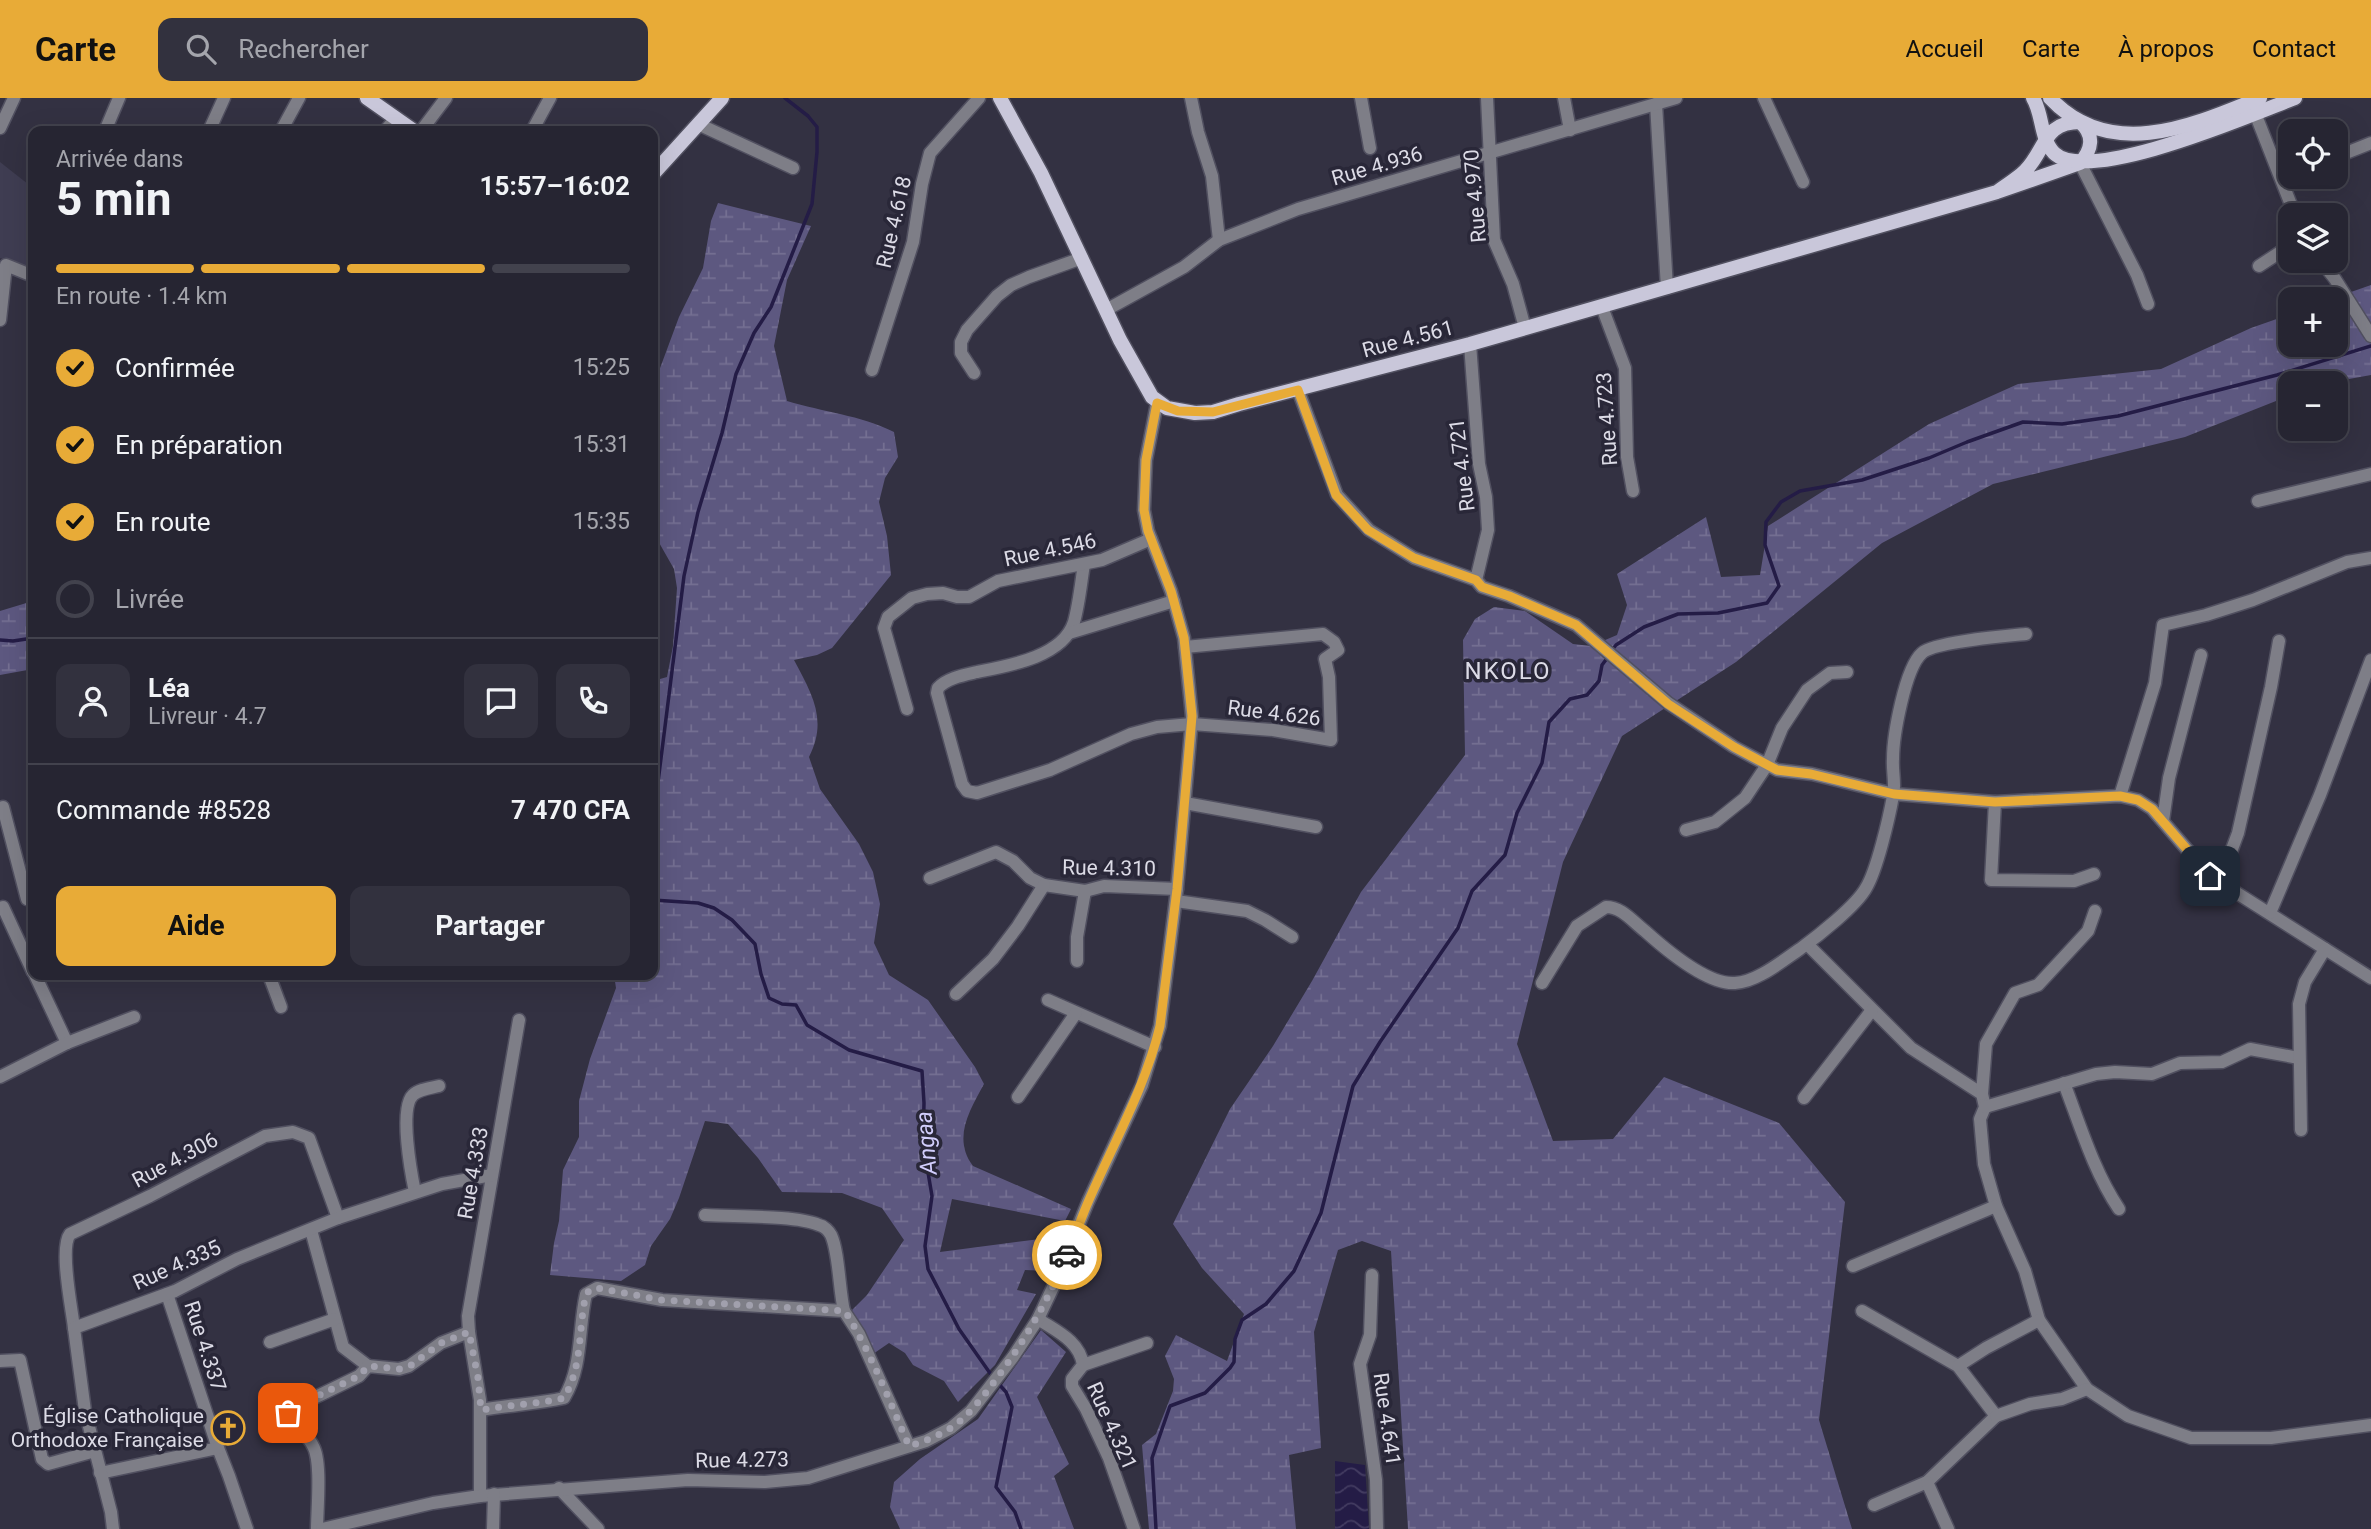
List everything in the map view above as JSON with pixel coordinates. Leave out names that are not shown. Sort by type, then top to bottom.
[{"type":"main road","points":[[367,98],[407,126]]},
{"type":"main road","points":[[658,168],[722,98]]},
{"type":"main road","points":[[1000,98],[1041,173],[1106,310],[1148,391],[1157,403]]},
{"type":"main road","points":[[2033,98],[2046,138],[2060,125],[2080,122],[2110,132],[2159,133],[2190,125],[2260,98]]},
{"type":"main road","points":[[2050,98],[2088,130],[2091,146],[2089,153],[2080,163]]},
{"type":"main road","name":"Rue 4.561","points":[[2046,138],[2053,152],[2068,162],[2110,160],[2158,148],[2295,98]]},
{"type":"main road","name":"Rue 4.561","points":[[1997,192],[2026,170],[2046,138]]},
{"type":"main road","name":"Rue 4.561","points":[[1157,403],[1178,411],[1213,412],[1298,390],[1602,307],[1997,192],[2080,163]]},
{"type":"street","points":[[0,128],[14,98]]},
{"type":"street","points":[[107,126],[119,98]]},
{"type":"street","points":[[211,126],[224,98]]},
{"type":"street","points":[[284,126],[299,98]]},
{"type":"street","points":[[425,126],[446,98]]},
{"type":"street","points":[[535,126],[550,98]]},
{"type":"street","name":"Rue 4.618","points":[[872,370],[913,242],[930,153],[979,98]]},
{"type":"street","points":[[1191,98],[1212,176],[1219,240]]},
{"type":"street","points":[[1361,98],[1370,148]]},
{"type":"street","name":"Rue 4.970","points":[[1487,98],[1494,240],[1513,284],[1525,328]]},
{"type":"street","points":[[1564,98],[1570,130]]},
{"type":"street","name":"Rue 4.936","points":[[1106,310],[1184,267],[1219,240],[1298,209],[1676,98]]},
{"type":"street","points":[[1764,98],[1803,182]]},
{"type":"street","points":[[1656,104],[1667,288]]},
{"type":"street","points":[[2255,113],[2278,161]]},
{"type":"street","points":[[389,126],[396,118]]},
{"type":"street","points":[[698,124],[793,168]]},
{"type":"street","points":[[2348,152],[2371,143]]},
{"type":"street","points":[[2080,163],[2137,275],[2148,304]]},
{"type":"street","points":[[2259,266],[2278,254]]},
{"type":"street","points":[[974,373],[961,353],[961,342],[967,330],[998,296],[1011,285],[1082,258]]},
{"type":"street","points":[[0,320],[3,264],[28,274]]},
{"type":"street","points":[[2330,273],[2371,336]]},
{"type":"street","name":"Rue 4.723","points":[[1602,307],[1625,368],[1627,457],[1633,491]]},
{"type":"street","name":"Rue 4.721","points":[[1470,344],[1479,464],[1486,496],[1488,530],[1476,580]]},
{"type":"street","points":[[1298,390],[1336,495],[1368,530],[1414,558],[1476,580],[1482,587],[1576,625],[1668,704],[1734,747],[1777,770],[1811,774],[1894,794],[1995,802],[2120,796],[2138,800],[2152,809],[2210,876],[2371,978]]},
{"type":"street","name":"Rue 4.273","points":[[319,1529],[433,1503],[494,1494],[688,1480],[765,1482],[823,1474],[926,1441],[951,1428],[971,1411],[1013,1357],[1038,1319],[1055,1283],[1088,1202],[1142,1085],[1160,1026],[1177,895],[1192,724],[1185,647],[1174,601],[1146,522],[1146,460],[1157,403]]},
{"type":"street","points":[[2258,501],[2371,474]]},
{"type":"street","name":"Rue 4.546","points":[[907,709],[884,623],[912,598],[943,593],[969,597],[998,581],[1084,564],[1119,554],[1151,539]]},
{"type":"street","points":[[2120,796],[2152,695],[2163,625],[2253,600],[2347,562],[2371,558]]},
{"type":"street","points":[[1069,633],[1084,564]]},
{"type":"street","points":[[1069,633],[1174,601]]},
{"type":"street","name":"Rue 4.626","points":[[1069,633],[1061,641],[1027,661],[953,679],[938,688],[937,693],[961,784],[967,791],[977,793],[1050,770],[1141,730],[1192,724],[1299,732],[1331,740],[1329,677],[1325,659],[1338,650],[1334,642],[1323,634],[1185,647]]},
{"type":"street","points":[[1542,983],[1577,926],[1605,907],[1623,911],[1662,945],[1718,982],[1731,984],[1751,978],[1807,944],[1856,901],[1871,879],[1894,794],[1893,758],[1900,709],[1917,659],[1930,648],[2026,634]]},
{"type":"street","points":[[2232,890],[2225,869],[2238,833],[2279,641]]},
{"type":"street","points":[[2163,821],[2169,778],[2201,655]]},
{"type":"street","points":[[2270,913],[2320,795],[2371,660]]},
{"type":"street","points":[[1686,830],[1715,822],[1745,798],[1767,765],[1782,728],[1807,690],[1830,673],[1847,672]]},
{"type":"street","points":[[1995,802],[1991,880],[2074,881],[2094,874]]},
{"type":"street","points":[[1185,803],[1316,827]]},
{"type":"street","points":[[4,807],[28,891]]},
{"type":"street","name":"Rue 4.310","points":[[929,878],[996,852],[1013,861],[1030,878],[1044,886],[1085,891],[1104,886],[1177,895],[1247,911],[1292,937]]},
{"type":"street","points":[[956,994],[993,959],[1044,886]]},
{"type":"street","points":[[1077,961],[1077,937],[1085,891]]},
{"type":"street","points":[[28,899],[1,907],[28,961]]},
{"type":"street","points":[[2095,911],[2088,930],[2038,985],[2015,993],[1986,1044],[1982,1094],[1985,1107],[1980,1119],[1984,1164],[1996,1206],[2025,1271],[2039,1320],[2087,1389],[2128,1416],[2191,1438],[2271,1438],[2371,1426]]},
{"type":"street","points":[[1807,944],[1911,1048],[1982,1094]]},
{"type":"street","points":[[2301,1130],[2299,1004],[2305,982],[2325,948]]},
{"type":"street","points":[[37,980],[67,1043]]},
{"type":"street","points":[[271,980],[281,1007]]},
{"type":"street","points":[[1048,1000],[1155,1047]]},
{"type":"street","points":[[1804,1098],[1872,1010]]},
{"type":"street","points":[[1018,1097],[1076,1013]]},
{"type":"street","points":[[0,1077],[67,1043],[134,1017]]},
{"type":"street","name":"Rue 4.333","points":[[480,1496],[481,1410],[468,1316],[519,1020]]},
{"type":"street","points":[[1985,1107],[2096,1074],[2152,1074],[2180,1063],[2222,1062],[2250,1049],[2299,1058]]},
{"type":"street","points":[[2064,1083],[2093,1157],[2119,1209]]},
{"type":"street","points":[[415,1192],[409,1159],[409,1100],[415,1092],[439,1086]]},
{"type":"street","name":"Rue 4.306","points":[[74,1328],[66,1255],[66,1242],[70,1234],[265,1136],[293,1132],[309,1138],[338,1218]]},
{"type":"street","name":"Rue 4.335","points":[[74,1328],[167,1294],[237,1259],[338,1218],[442,1184],[492,1175]]},
{"type":"street","points":[[1853,1266],[1996,1206]]},
{"type":"street","points":[[705,1215],[800,1221],[827,1229],[834,1243],[840,1295],[845,1311],[870,1357],[909,1446]]},
{"type":"street","points":[[311,1230],[343,1347],[368,1366],[399,1369],[410,1366],[441,1343],[469,1332]]},
{"type":"street","name":"Rue 4.641","points":[[1373,1275],[1370,1335],[1360,1364],[1376,1480],[1377,1529]]},
{"type":"street","points":[[481,1410],[518,1404],[539,1404],[564,1398],[572,1385],[584,1301],[591,1289],[610,1289],[662,1300],[845,1311]]},
{"type":"street","name":"Rue 4.337","points":[[167,1294],[247,1529]]},
{"type":"street","points":[[1862,1311],[1958,1366],[1996,1416]]},
{"type":"street","points":[[270,1342],[335,1319]]},
{"type":"street","name":"Rue 4.321","points":[[1038,1319],[1073,1344],[1083,1365],[1072,1379],[1072,1386],[1109,1458],[1134,1529]]},
{"type":"street","points":[[1958,1366],[2039,1320]]},
{"type":"street","points":[[74,1328],[85,1411],[111,1511],[113,1529]]},
{"type":"street","points":[[1083,1365],[1147,1343]]},
{"type":"street","points":[[0,1361],[20,1360],[42,1459],[48,1464],[55,1463],[95,1451]]},
{"type":"street","points":[[319,1529],[316,1452],[290,1416],[289,1410],[359,1376],[368,1366]]},
{"type":"street","points":[[1874,1505],[1927,1482],[1996,1416],[2029,1404],[2062,1399],[2087,1389]]},
{"type":"street","points":[[100,1473],[218,1448]]},
{"type":"street","points":[[1927,1482],[1948,1529]]},
{"type":"street","points":[[559,1488],[598,1529]]},
{"type":"street","points":[[493,1529],[494,1494]]},
{"type":"shaded area","points":[[0,162],[28,184],[28,269],[0,258]]},
{"type":"green space","points":[[718,203],[811,226],[787,280],[774,346],[787,401],[855,418],[894,432],[898,457],[885,478],[879,502],[887,536],[891,575],[832,648],[817,655],[794,660],[812,696],[817,719],[815,744],[809,757],[820,789],[859,844],[873,872],[880,904],[874,943],[889,975],[928,1000],[984,1084],[965,1124],[964,1145],[967,1156],[973,1166],[1071,1209],[1065,1221],[952,1199],[940,1252],[1040,1239],[1060,1245],[1049,1271],[1025,1270],[1017,1290],[1036,1294],[995,1365],[958,1402],[944,1381],[913,1365],[905,1353],[889,1343],[873,1354],[852,1310],[867,1295],[904,1240],[882,1208],[842,1193],[782,1192],[758,1158],[728,1124],[705,1121],[679,1198],[670,1219],[651,1246],[645,1265],[621,1281],[550,1275],[559,1221],[563,1170],[579,1137],[579,1101],[590,1059],[616,988],[615,980],[658,980],[658,680],[667,677],[673,646],[677,588],[674,569],[658,541],[658,374],[679,317],[703,268],[711,221]]},
{"type":"green space","points":[[2371,285],[2371,375],[2348,379],[2348,371],[2278,371],[2278,400],[2185,437],[1993,484],[1882,543],[1736,662],[1622,736],[1563,862],[1517,1044],[1553,1141],[1613,1139],[1664,1077],[1779,1123],[1845,1202],[1819,1420],[1852,1529],[1408,1529],[1391,1251],[1362,1241],[1338,1250],[1314,1332],[1321,1448],[1289,1455],[1296,1529],[1149,1529],[1142,1445],[1156,1434],[1173,1391],[1174,1379],[1165,1356],[1176,1335],[1227,1361],[1244,1314],[1202,1268],[1173,1224],[1230,1109],[1273,1046],[1361,892],[1465,755],[1463,640],[1475,619],[1494,607],[1525,611],[1573,644],[1591,646],[1617,635],[1627,605],[1617,574],[1706,517],[1721,577],[1760,575],[1768,526],[1929,424],[2018,384],[2161,369],[2278,319],[2278,357],[2348,357],[2348,293]]},
{"type":"green space","points":[[28,603],[28,670],[0,675],[0,611]]},
{"type":"green space","points":[[1041,1330],[1066,1352],[1037,1397],[1069,1464],[1054,1476],[1074,1529],[900,1529],[890,1507],[894,1482],[920,1459],[978,1419]]},
{"type":"water","points":[[1335,1461],[1365,1465],[1369,1529],[1335,1529]]},
{"type":"waterway","points":[[658,782],[684,576],[698,512],[722,433],[736,374],[754,333],[771,307],[812,204],[817,127],[808,116],[785,98]]},
{"type":"waterway","points":[[1612,650],[1644,627],[1678,614],[1718,613],[1767,603],[1779,586],[1765,545],[1766,522],[1781,502],[1800,491],[1862,480],[2023,422],[2062,424],[2118,416],[2277,375],[2371,346]]},
{"type":"waterway","name":"Angaa","points":[[0,640],[28,639]]},
{"type":"waterway","points":[[1156,1529],[1152,1458],[1170,1406],[1205,1393],[1230,1368],[1234,1362],[1235,1339],[1242,1320],[1266,1304],[1294,1271],[1321,1213],[1353,1086],[1458,928],[1472,891],[1505,855],[1517,813],[1542,763],[1549,722],[1570,699],[1587,695],[1599,681],[1602,665],[1608,657]]},
{"type":"waterway","name":"Angaa","points":[[658,900],[698,903],[714,908],[732,920],[755,944],[769,998],[782,1004],[796,1005],[807,1025],[849,1050],[922,1071],[923,1143],[932,1196],[925,1246],[928,1269],[959,1329],[992,1376]]},
{"type":"waterway","name":"Angaa","points":[[997,1382],[1006,1392],[1012,1407],[996,1487],[1015,1512],[1021,1529]]},
{"type":"way so far","points":[[288,1413],[289,1410],[359,1376],[368,1366],[399,1369],[410,1366],[441,1343],[469,1332],[481,1410],[518,1404],[539,1404],[564,1398],[572,1385],[576,1368],[586,1294],[597,1288],[662,1300],[845,1311],[859,1334],[909,1446],[926,1441],[951,1428],[971,1411],[987,1392],[1038,1319],[1067,1255]]},
{"type":"place","name":"Église Catholique Orthodoxe Française","points":[[228,1428]]},
{"type":"district","name":"NKOLO","points":[[1508,671]]},
{"type":"route","points":[[1067,1255],[1088,1202],[1142,1085],[1155,1047],[1177,889],[1192,716],[1184,638],[1171,591],[1148,531],[1144,510],[1146,460],[1157,403],[1178,411],[1213,412],[1298,390],[1336,495],[1368,530],[1414,558],[1476,580],[1482,587],[1576,625],[1668,704],[1734,747],[1777,770],[1811,774],[1894,794],[1995,802],[2074,796],[2120,796],[2138,800],[2152,809],[2210,876]]}]
